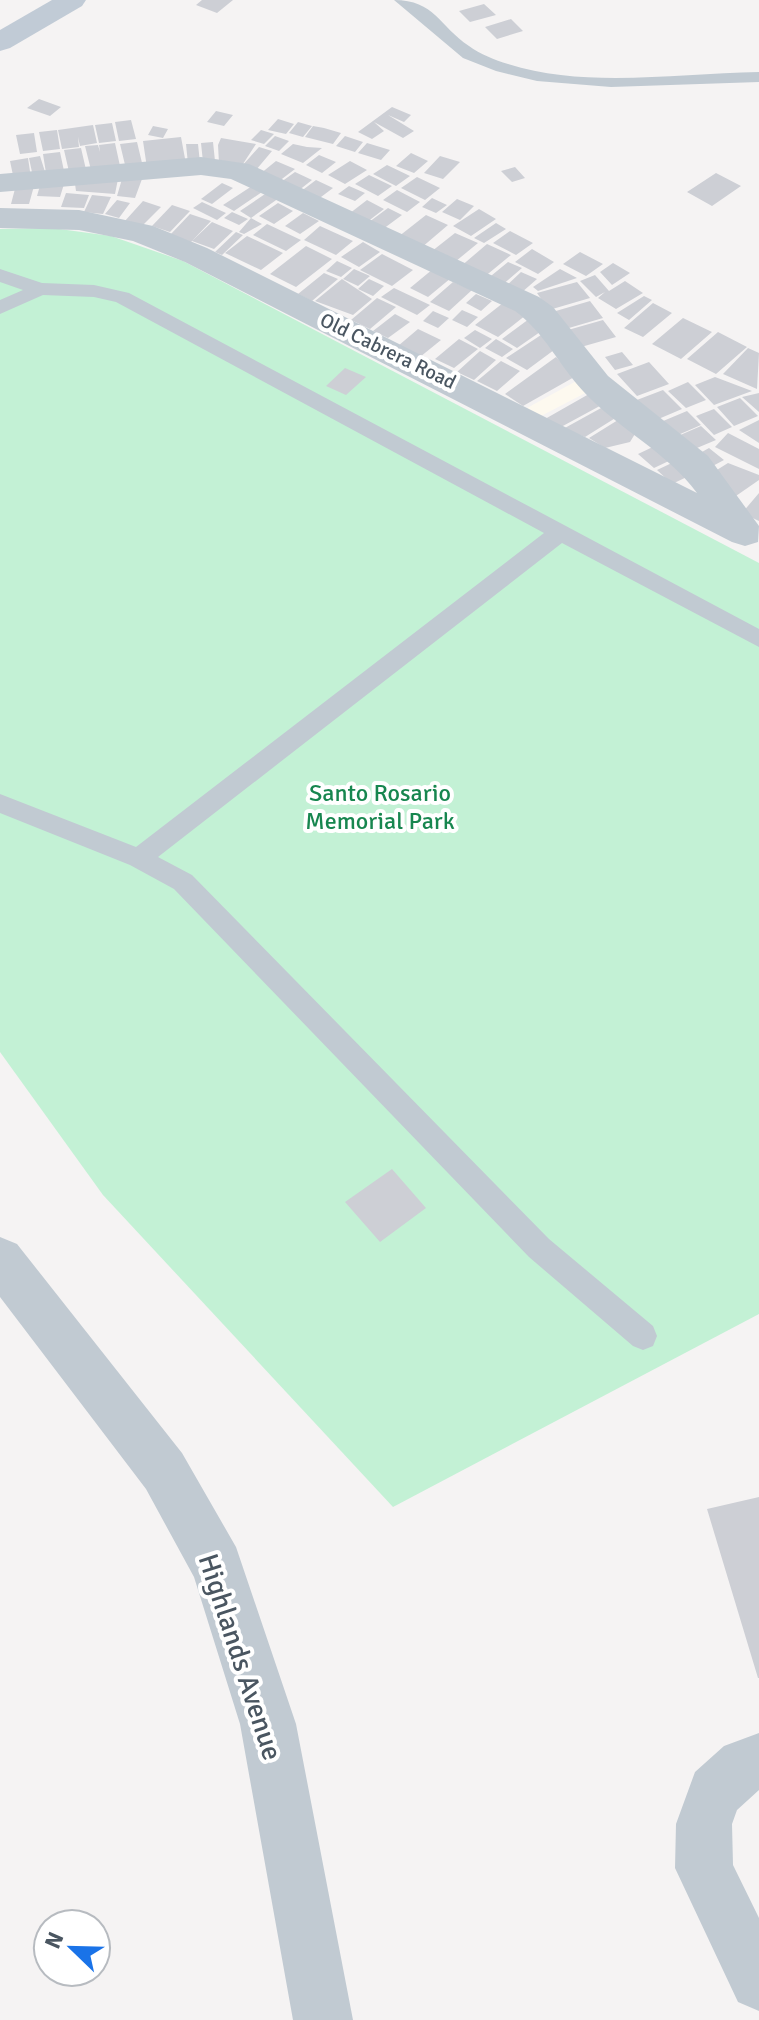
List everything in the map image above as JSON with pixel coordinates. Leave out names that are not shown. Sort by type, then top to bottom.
[{"type":"main road","points":[[0,42],[72,0]]},
{"type":"street","points":[[0,183],[201,166],[238,171],[527,304],[541,314],[596,384],[695,465],[752,536]]},
{"type":"street","name":"Old Cabrera Road","points":[[0,218],[79,220],[142,233],[196,255],[752,536]]},
{"type":"street","name":"Highlands Avenue","points":[[0,1259],[164,1471],[217,1566],[268,1724],[323,2020]]},
{"type":"street","points":[[759,1761],[744,1766],[715,1792],[704,1824],[704,1868],[759,1981]]},
{"type":"lane","points":[[402,0],[429,19],[465,52],[506,71],[544,78],[606,81],[759,77]]},
{"type":"lane","points":[[0,275],[40,289],[94,291],[122,297],[759,639]]},
{"type":"lane","points":[[0,308],[40,289]]},
{"type":"lane","points":[[139,858],[562,531]]},
{"type":"lane","points":[[0,803],[139,858],[183,882],[539,1248],[643,1336]]},
{"type":"shaded area","points":[[580,379],[593,389],[541,416],[527,408]]},
{"type":"green space","name":"Santo Rosario Memorial Park","points":[[52,228],[111,236],[183,261],[759,563],[759,1314],[393,1507],[103,1195],[0,1052],[0,229]]},
{"type":"building","points":[[202,0],[233,0],[217,13],[196,5]]},
{"type":"building","points":[[484,4],[496,15],[470,22],[459,11]]},
{"type":"building","points":[[511,19],[523,31],[497,39],[485,27]]},
{"type":"building","points":[[39,99],[61,107],[50,116],[27,108]]},
{"type":"building","points":[[392,107],[411,115],[404,122],[388,115],[414,131],[403,138],[374,122],[384,131],[372,139],[358,132]]},
{"type":"building","points":[[216,111],[233,115],[224,126],[207,122]]},
{"type":"building","points":[[278,119],[294,124],[286,134],[268,130]]},
{"type":"building","points":[[131,120],[136,139],[119,141],[115,122]]},
{"type":"building","points":[[298,122],[312,126],[303,137],[289,133]]},
{"type":"building","points":[[112,123],[116,141],[99,143],[95,125]]},
{"type":"building","points":[[93,125],[97,143],[80,146],[78,137],[79,147],[62,149],[58,130]]},
{"type":"building","points":[[153,126],[168,129],[163,138],[148,135]]},
{"type":"building","points":[[313,126],[341,133],[333,144],[305,137]]},
{"type":"building","points":[[57,130],[60,149],[43,151],[39,132]]},
{"type":"building","points":[[261,130],[274,134],[264,144],[251,140]]},
{"type":"building","points":[[34,133],[37,152],[20,154],[16,135]]},
{"type":"building","points":[[275,136],[289,141],[279,151],[265,146]]},
{"type":"building","points":[[345,136],[363,142],[355,152],[336,146]]},
{"type":"building","points":[[181,137],[186,164],[147,168],[143,141]]},
{"type":"building","points":[[221,138],[256,144],[241,167],[219,163],[218,145]]},
{"type":"building","points":[[137,142],[143,167],[126,169],[120,144]]},
{"type":"building","points":[[213,142],[215,161],[203,162],[201,143]]},
{"type":"building","points":[[115,143],[120,166],[91,170],[85,146],[98,145],[100,152],[99,145]]},
{"type":"building","points":[[367,143],[390,150],[381,160],[358,153]]},
{"type":"building","points":[[186,144],[198,144],[200,163],[188,164]]},
{"type":"building","points":[[293,144],[322,148],[303,163],[281,154]]},
{"type":"building","points":[[259,147],[272,151],[256,170],[242,166]]},
{"type":"building","points":[[81,148],[87,174],[70,176],[64,150]]},
{"type":"building","points":[[60,152],[64,171],[46,173],[43,154]]},
{"type":"building","points":[[411,153],[428,161],[414,173],[396,166]]},
{"type":"building","points":[[319,155],[336,162],[322,173],[306,165]]},
{"type":"building","points":[[40,156],[46,175],[33,177],[29,158]]},
{"type":"building","points":[[440,156],[460,162],[443,179],[424,173]]},
{"type":"building","points":[[28,158],[31,178],[14,180],[10,161]]},
{"type":"building","points":[[276,161],[295,169],[278,182],[260,174]]},
{"type":"building","points":[[350,161],[367,170],[345,184],[328,175]]},
{"type":"building","points":[[387,165],[410,176],[396,186],[373,174]]},
{"type":"building","points":[[515,167],[525,178],[512,182],[501,171]]},
{"type":"building","points":[[295,172],[312,180],[298,191],[281,182]]},
{"type":"building","points":[[716,173],[741,186],[712,206],[687,192]]},
{"type":"building","points":[[369,175],[392,186],[378,196],[355,184]]},
{"type":"building","points":[[417,177],[440,188],[425,200],[401,188]]},
{"type":"building","points":[[118,179],[115,194],[76,191],[75,184]]},
{"type":"building","points":[[122,179],[142,179],[135,198],[117,196]]},
{"type":"building","points":[[316,180],[333,188],[317,200],[300,192]]},
{"type":"building","points":[[41,182],[64,184],[60,197],[37,196]]},
{"type":"building","points":[[222,183],[233,188],[212,204],[201,199]]},
{"type":"building","points":[[16,185],[34,186],[29,204],[11,204]]},
{"type":"building","points":[[252,186],[262,192],[234,211],[223,205]]},
{"type":"building","points":[[349,186],[365,193],[355,201],[338,194]]},
{"type":"building","points":[[397,190],[420,202],[407,212],[383,200]]},
{"type":"building","points":[[268,192],[279,198],[251,218],[240,211]]},
{"type":"building","points":[[66,193],[89,195],[84,208],[61,207]]},
{"type":"building","points":[[92,195],[111,197],[103,214],[84,212]]},
{"type":"building","points":[[432,198],[447,205],[436,213],[422,207]]},
{"type":"building","points":[[457,199],[474,206],[460,220],[442,212]]},
{"type":"building","points":[[117,200],[130,203],[119,218],[105,214]]},
{"type":"building","points":[[367,200],[384,209],[362,226],[345,217]]},
{"type":"building","points":[[143,201],[161,207],[141,227],[124,222]]},
{"type":"building","points":[[202,202],[226,213],[217,220],[193,208]]},
{"type":"building","points":[[278,203],[293,211],[274,224],[259,216]]},
{"type":"building","points":[[172,205],[190,211],[170,232],[152,226]]},
{"type":"building","points":[[388,208],[402,215],[379,232],[365,225]]},
{"type":"building","points":[[479,209],[496,219],[471,236],[453,226]]},
{"type":"building","points":[[232,212],[248,219],[239,225],[224,218]]},
{"type":"building","points":[[303,213],[319,221],[300,234],[285,226]]},
{"type":"building","points":[[190,214],[211,221],[191,242],[170,235]]},
{"type":"building","points":[[426,215],[448,225],[421,248],[398,237]]},
{"type":"building","points":[[251,218],[262,224],[244,234],[239,232]]},
{"type":"building","points":[[212,222],[233,231],[214,249],[192,241]]},
{"type":"building","points":[[496,223],[506,229],[484,243],[474,238]]},
{"type":"building","points":[[267,224],[301,240],[286,251],[253,235]]},
{"type":"building","points":[[320,226],[353,241],[336,255],[304,240]]},
{"type":"building","points":[[510,231],[533,243],[516,255],[493,243]]},
{"type":"building","points":[[236,232],[243,235],[222,255],[215,252]]},
{"type":"building","points":[[455,233],[478,243],[450,266],[427,255]]},
{"type":"building","points":[[247,236],[283,253],[261,270],[225,253]]},
{"type":"building","points":[[363,242],[380,252],[359,267],[341,257]]},
{"type":"building","points":[[487,244],[511,255],[483,278],[460,267]]},
{"type":"building","points":[[306,246],[332,259],[296,287],[270,274]]},
{"type":"building","points":[[532,249],[554,262],[538,274],[515,262]]},
{"type":"building","points":[[580,252],[603,264],[586,276],[563,264]]},
{"type":"building","points":[[382,254],[413,270],[392,286],[360,270]]},
{"type":"building","points":[[337,261],[352,268],[341,277],[326,271]]},
{"type":"building","points":[[508,262],[522,268],[500,287],[486,280]]},
{"type":"building","points":[[613,263],[630,273],[612,285],[600,272]]},
{"type":"building","points":[[354,269],[370,276],[358,286],[343,279]]},
{"type":"building","points":[[433,269],[451,278],[428,297],[410,288]]},
{"type":"building","points":[[560,269],[577,278],[538,291],[533,287]]},
{"type":"building","points":[[521,272],[537,279],[521,293],[506,286]]},
{"type":"building","points":[[324,273],[338,279],[312,301],[298,294]]},
{"type":"building","points":[[595,275],[609,291],[625,281],[643,293],[616,309],[598,298],[605,292],[596,297],[580,281]]},
{"type":"building","points":[[342,279],[372,299],[353,315],[315,301]]},
{"type":"building","points":[[369,279],[384,286],[373,296],[358,289]]},
{"type":"building","points":[[453,282],[472,290],[449,311],[430,302]]},
{"type":"building","points":[[577,282],[590,298],[549,310],[537,293]]},
{"type":"building","points":[[394,288],[430,305],[417,315],[381,297]]},
{"type":"building","points":[[476,294],[492,301],[481,311],[466,303]]},
{"type":"building","points":[[644,296],[652,300],[629,320],[617,313]]},
{"type":"building","points":[[377,298],[396,307],[370,329],[351,320]]},
{"type":"building","points":[[590,301],[603,318],[562,330],[549,313]]},
{"type":"building","points":[[503,303],[526,315],[498,337],[475,325]]},
{"type":"building","points":[[653,303],[672,313],[643,337],[624,328]]},
{"type":"building","points":[[462,310],[478,317],[467,327],[452,320]]},
{"type":"building","points":[[433,311],[449,318],[438,328],[423,321]]},
{"type":"building","points":[[395,314],[410,322],[388,338],[373,331]]},
{"type":"building","points":[[683,318],[712,332],[681,359],[652,344]]},
{"type":"building","points":[[529,319],[540,332],[517,348],[502,339]]},
{"type":"building","points":[[603,320],[616,337],[574,349],[561,332]]},
{"type":"building","points":[[418,329],[441,340],[420,357],[398,346]]},
{"type":"building","points":[[475,330],[492,339],[480,348],[464,338]]},
{"type":"building","points":[[718,332],[747,347],[716,374],[687,359]]},
{"type":"building","points":[[541,335],[554,350],[527,370],[506,358]]},
{"type":"building","points":[[459,339],[478,349],[454,368],[435,359]]},
{"type":"building","points":[[496,339],[513,349],[502,357],[485,348]]},
{"type":"building","points":[[748,348],[759,353],[757,389],[723,374]]},
{"type":"building","points":[[480,351],[496,360],[474,380],[457,372]]},
{"type":"building","points":[[622,352],[633,365],[615,370],[605,357]]},
{"type":"building","points":[[556,357],[576,376],[523,406],[505,394]]},
{"type":"building","points":[[501,361],[520,371],[497,391],[477,381]]},
{"type":"building","points":[[649,362],[669,384],[637,396],[617,374]]},
{"type":"building","points":[[345,368],[366,377],[346,395],[326,386]]},
{"type":"building","points":[[715,377],[752,391],[714,405],[695,385]]},
{"type":"building","points":[[688,382],[706,400],[686,408],[668,391]]},
{"type":"building","points":[[596,390],[609,401],[561,427],[545,419]]},
{"type":"building","points":[[663,390],[682,409],[649,423],[629,403]]},
{"type":"building","points":[[759,393],[759,412],[742,397]]},
{"type":"building","points":[[740,398],[758,416],[734,426],[717,407]]},
{"type":"building","points":[[612,402],[625,412],[585,437],[563,429]]},
{"type":"building","points":[[714,409],[732,427],[714,435],[696,416]]},
{"type":"building","points":[[687,411],[701,425],[671,438],[656,424]]},
{"type":"building","points":[[626,415],[638,429],[630,442],[605,448],[589,438]]},
{"type":"building","points":[[759,420],[759,443],[739,430]]},
{"type":"building","points":[[701,426],[716,440],[685,453],[671,439]]},
{"type":"building","points":[[728,433],[759,449],[759,469],[715,447]]},
{"type":"building","points":[[657,445],[673,459],[654,468],[638,454]]},
{"type":"building","points":[[709,448],[724,460],[707,469],[693,457]]},
{"type":"building","points":[[676,461],[691,475],[672,484],[657,470]]},
{"type":"building","points":[[728,463],[759,475],[759,480],[733,498],[712,473]]},
{"type":"building","points":[[759,493],[759,521],[742,513]]},
{"type":"building","points":[[392,1169],[426,1208],[380,1242],[345,1202]]},
{"type":"building","points":[[759,1497],[759,1678],[758,1678],[707,1509]]}]
